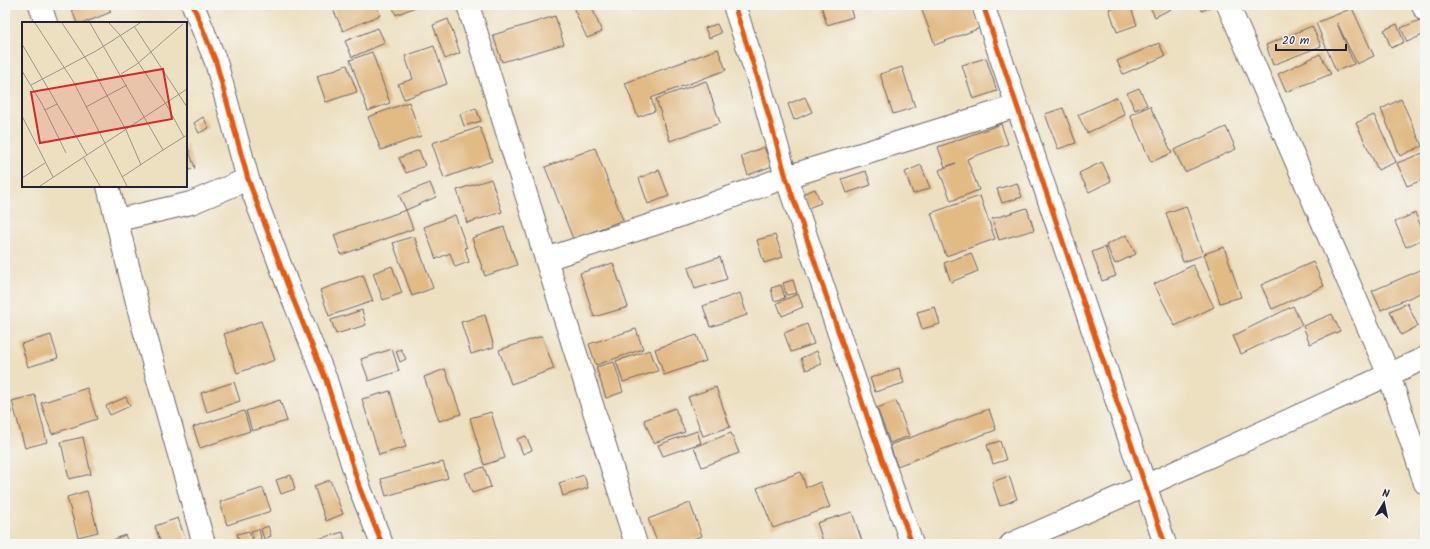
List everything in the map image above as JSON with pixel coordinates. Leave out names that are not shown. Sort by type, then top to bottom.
[{"type":"street","points":[[40,5],[46,22]]},
{"type":"street","points":[[193,5],[216,62],[248,179],[291,294],[326,380],[360,489],[382,544]]},
{"type":"street","points":[[468,5],[636,544]]},
{"type":"street","points":[[734,5],[760,86],[786,176],[912,544]]},
{"type":"street","points":[[983,5],[1165,544]]},
{"type":"street","points":[[1228,5],[1389,375],[1425,483]]},
{"type":"street","points":[[1423,5],[1425,10]]},
{"type":"street","points":[[546,259],[676,217],[786,176],[1017,106]]},
{"type":"street","points":[[118,220],[191,203],[248,179]]},
{"type":"street","points":[[108,187],[118,220],[143,326],[204,544]]},
{"type":"street","points":[[1011,544],[1145,486],[1425,358]]},
{"type":"building","points":[[70,5],[108,5],[111,12],[86,22],[77,22]]},
{"type":"building","points":[[343,5],[376,5],[380,15],[343,31],[333,9]]},
{"type":"building","points":[[392,5],[420,5],[396,15]]},
{"type":"building","points":[[572,5],[591,5],[602,32],[587,38]]},
{"type":"building","points":[[628,5],[646,5],[631,11]]},
{"type":"building","points":[[821,5],[849,5],[853,17],[827,25]]},
{"type":"building","points":[[920,5],[971,5],[980,28],[935,45]]},
{"type":"building","points":[[1121,5],[1130,5],[1137,25],[1117,32],[1109,9]]},
{"type":"building","points":[[1149,5],[1179,5],[1155,17]]},
{"type":"building","points":[[1199,5],[1214,5],[1202,11]]},
{"type":"building","points":[[1348,5],[1357,5],[1352,8],[1374,56],[1357,64],[1337,23],[1354,64],[1336,71],[1316,23],[1350,9]]},
{"type":"building","points":[[555,16],[564,44],[502,62],[493,35]]},
{"type":"building","points":[[448,19],[460,53],[445,59],[433,25]]},
{"type":"building","points":[[1422,19],[1425,27],[1425,34],[1407,42],[1401,28]]},
{"type":"building","points":[[717,24],[721,33],[709,38],[705,28]]},
{"type":"building","points":[[1397,24],[1404,42],[1391,48],[1384,30]]},
{"type":"building","points":[[1312,26],[1321,46],[1273,65],[1266,45]]},
{"type":"building","points":[[378,28],[385,43],[352,57],[345,41]]},
{"type":"building","points":[[1159,43],[1165,56],[1123,74],[1117,61]]},
{"type":"building","points":[[434,46],[447,84],[404,99],[398,84],[413,79],[405,56]]},
{"type":"building","points":[[718,49],[726,70],[651,98],[655,111],[638,117],[625,83]]},
{"type":"building","points":[[372,52],[390,103],[368,111],[350,60]]},
{"type":"building","points":[[1320,54],[1331,74],[1286,92],[1278,74]]},
{"type":"building","points":[[986,58],[997,91],[973,99],[962,65]]},
{"type":"building","points":[[347,65],[357,92],[326,102],[317,76]]},
{"type":"building","points":[[902,67],[915,107],[893,114],[880,74]]},
{"type":"building","points":[[706,81],[720,123],[670,141],[656,99]]},
{"type":"building","points":[[1139,88],[1147,105],[1135,110],[1127,93]]},
{"type":"building","points":[[805,97],[812,112],[794,120],[788,104]]},
{"type":"building","points":[[1117,97],[1125,115],[1087,133],[1078,115]]},
{"type":"building","points":[[1401,99],[1422,146],[1400,156],[1381,109]]},
{"type":"building","points":[[409,102],[421,136],[381,150],[368,117]]},
{"type":"building","points":[[1150,106],[1172,153],[1151,162],[1130,115]]},
{"type":"building","points":[[476,108],[481,121],[464,126],[460,114]]},
{"type":"building","points":[[1063,108],[1076,143],[1058,149],[1045,114]]},
{"type":"building","points":[[1374,115],[1396,162],[1378,170],[1356,123]]},
{"type":"building","points":[[203,117],[209,128],[199,133],[194,123]]},
{"type":"building","points":[[1001,124],[1008,144],[967,159],[979,190],[951,201],[939,170],[956,163],[945,167],[938,147]]},
{"type":"building","points":[[480,127],[492,161],[444,178],[432,143]]},
{"type":"building","points":[[1226,127],[1236,149],[1185,172],[1174,150]]},
{"type":"building","points":[[187,145],[195,168],[187,171]]},
{"type":"building","points":[[764,147],[772,166],[748,175],[741,156]]},
{"type":"building","points":[[595,148],[623,220],[573,239],[545,167]]},
{"type":"building","points":[[419,150],[425,166],[406,173],[399,158]]},
{"type":"building","points":[[1423,153],[1425,159],[1425,179],[1407,186],[1397,163]]},
{"type":"building","points":[[1102,162],[1111,181],[1089,192],[1079,173]]},
{"type":"building","points":[[921,165],[930,188],[913,194],[905,172]]},
{"type":"building","points":[[659,170],[669,196],[648,204],[639,178]]},
{"type":"building","points":[[866,171],[871,185],[847,193],[842,179]]},
{"type":"building","points":[[491,179],[502,212],[467,223],[457,190]]},
{"type":"building","points":[[430,183],[436,197],[406,210],[399,195]]},
{"type":"building","points":[[1017,183],[1022,197],[1002,203],[997,189]]},
{"type":"building","points":[[815,189],[821,203],[808,208],[802,194]]},
{"type":"building","points":[[980,196],[995,239],[946,256],[931,213]]},
{"type":"building","points":[[1186,206],[1203,255],[1183,262],[1166,213]]},
{"type":"building","points":[[1027,208],[1034,230],[999,240],[992,219]]},
{"type":"building","points":[[406,210],[413,229],[341,255],[334,235]]},
{"type":"building","points":[[1415,213],[1425,238],[1406,247],[1395,222]]},
{"type":"building","points":[[455,215],[467,248],[465,248],[469,262],[455,267],[450,253],[436,259],[424,227]]},
{"type":"building","points":[[504,227],[517,265],[485,276],[472,238]]},
{"type":"building","points":[[775,235],[783,257],[764,263],[757,240]]},
{"type":"building","points":[[1126,235],[1136,254],[1115,264],[1106,245]]},
{"type":"building","points":[[414,236],[433,288],[412,296],[393,243]]},
{"type":"building","points":[[1105,247],[1116,276],[1102,281],[1092,252]]},
{"type":"building","points":[[1224,247],[1241,297],[1220,303],[1204,254]]},
{"type":"building","points":[[971,253],[978,271],[951,282],[944,263]]},
{"type":"building","points":[[720,257],[727,279],[695,289],[688,268]]},
{"type":"building","points":[[1313,262],[1324,286],[1272,309],[1261,285]]},
{"type":"building","points":[[613,263],[628,307],[594,317],[580,273]]},
{"type":"building","points":[[1193,265],[1214,307],[1175,326],[1154,284]]},
{"type":"building","points":[[392,266],[402,293],[383,300],[373,273]]},
{"type":"building","points":[[1425,268],[1425,291],[1381,310],[1372,291]]},
{"type":"building","points":[[363,275],[373,301],[329,316],[320,290]]},
{"type":"building","points":[[793,280],[797,293],[786,295],[783,283]]},
{"type":"building","points":[[781,285],[785,298],[774,301],[771,288]]},
{"type":"building","points":[[740,293],[747,315],[710,327],[703,306]]},
{"type":"building","points":[[798,294],[803,307],[782,316],[777,303]]},
{"type":"building","points":[[1407,303],[1418,326],[1401,335],[1390,311]]},
{"type":"building","points":[[1293,306],[1302,325],[1241,354],[1233,336]]},
{"type":"building","points":[[935,307],[940,324],[922,329],[917,312]]},
{"type":"building","points":[[362,310],[366,325],[336,334],[331,320]]},
{"type":"building","points":[[1332,314],[1340,331],[1310,344],[1303,326]]},
{"type":"building","points":[[485,315],[494,347],[471,354],[461,322]]},
{"type":"building","points":[[261,321],[275,360],[237,373],[224,334]]},
{"type":"building","points":[[807,324],[814,344],[791,352],[784,333]]},
{"type":"building","points":[[636,329],[643,349],[596,365],[589,344]]},
{"type":"building","points":[[51,335],[58,358],[28,367],[21,344]]},
{"type":"building","points":[[697,335],[706,361],[664,375],[655,349]]},
{"type":"building","points":[[542,336],[554,369],[511,384],[499,350]]},
{"type":"building","points":[[392,349],[399,371],[369,381],[361,359]]},
{"type":"building","points":[[401,349],[406,359],[400,362],[396,351]]},
{"type":"building","points":[[650,350],[658,371],[623,382],[616,361]]},
{"type":"building","points":[[817,351],[822,364],[806,370],[801,358]]},
{"type":"building","points":[[614,362],[623,392],[606,398],[596,367]]},
{"type":"building","points":[[899,368],[904,383],[875,392],[870,378]]},
{"type":"building","points":[[445,369],[461,414],[439,421],[424,377]]},
{"type":"building","points":[[234,382],[240,401],[207,412],[201,393]]},
{"type":"building","points":[[716,387],[730,427],[703,436],[688,397]]},
{"type":"building","points":[[87,388],[97,419],[52,434],[41,403]]},
{"type":"building","points":[[390,391],[406,447],[379,455],[362,399]]},
{"type":"building","points":[[35,395],[47,442],[25,448],[12,401]]},
{"type":"building","points":[[126,397],[130,406],[110,415],[106,406]]},
{"type":"building","points":[[280,400],[287,421],[252,431],[246,411]]},
{"type":"building","points":[[896,401],[909,436],[890,443],[877,408]]},
{"type":"building","points":[[9,402],[11,413],[5,414],[5,403]]},
{"type":"building","points":[[675,408],[685,432],[654,443],[644,420]]},
{"type":"building","points":[[989,409],[996,430],[897,466],[890,445]]},
{"type":"building","points":[[244,411],[250,431],[200,448],[193,427]]},
{"type":"building","points":[[491,412],[505,458],[484,465],[470,418]]},
{"type":"building","points":[[697,431],[701,443],[663,456],[658,445]]},
{"type":"building","points":[[731,433],[739,453],[702,467],[694,447]]},
{"type":"building","points":[[526,436],[532,450],[523,454],[517,439]]},
{"type":"building","points":[[83,437],[91,474],[69,479],[61,442]]},
{"type":"building","points":[[1000,441],[1006,460],[993,464],[987,445]]},
{"type":"building","points":[[443,462],[448,478],[386,496],[381,479]]},
{"type":"building","points":[[484,467],[491,487],[472,493],[465,473]]},
{"type":"building","points":[[801,472],[806,488],[820,482],[830,507],[773,528],[757,488]]},
{"type":"building","points":[[291,475],[295,489],[281,494],[276,480]]},
{"type":"building","points":[[584,475],[588,488],[563,496],[559,483]]},
{"type":"building","points":[[1009,476],[1017,499],[1000,506],[992,482]]},
{"type":"building","points":[[330,480],[343,514],[326,521],[314,486]]},
{"type":"building","points":[[263,488],[271,511],[227,525],[220,502]]},
{"type":"building","points":[[87,491],[98,532],[78,537],[67,497]]},
{"type":"building","points":[[690,503],[702,536],[679,544],[658,544],[648,519]]},
{"type":"building","points":[[852,512],[863,544],[824,544],[817,523]]},
{"type":"building","points":[[178,518],[187,544],[161,544],[155,526]]},
{"type":"building","points":[[268,526],[271,536],[264,539],[261,529]]},
{"type":"building","points":[[259,529],[261,539],[254,541],[251,531]]},
{"type":"building","points":[[249,531],[252,542],[240,544],[237,534]]},
{"type":"building","points":[[343,532],[346,544],[301,544]]},
{"type":"building","points":[[125,535],[129,544],[103,544]]},
{"type":"cycle path","points":[[193,5],[216,62],[248,179],[291,294],[326,380],[360,489],[382,544]]},
{"type":"cycle path","points":[[734,5],[760,85],[786,177],[912,544]]},
{"type":"cycle path","points":[[983,5],[1165,544]]}]
